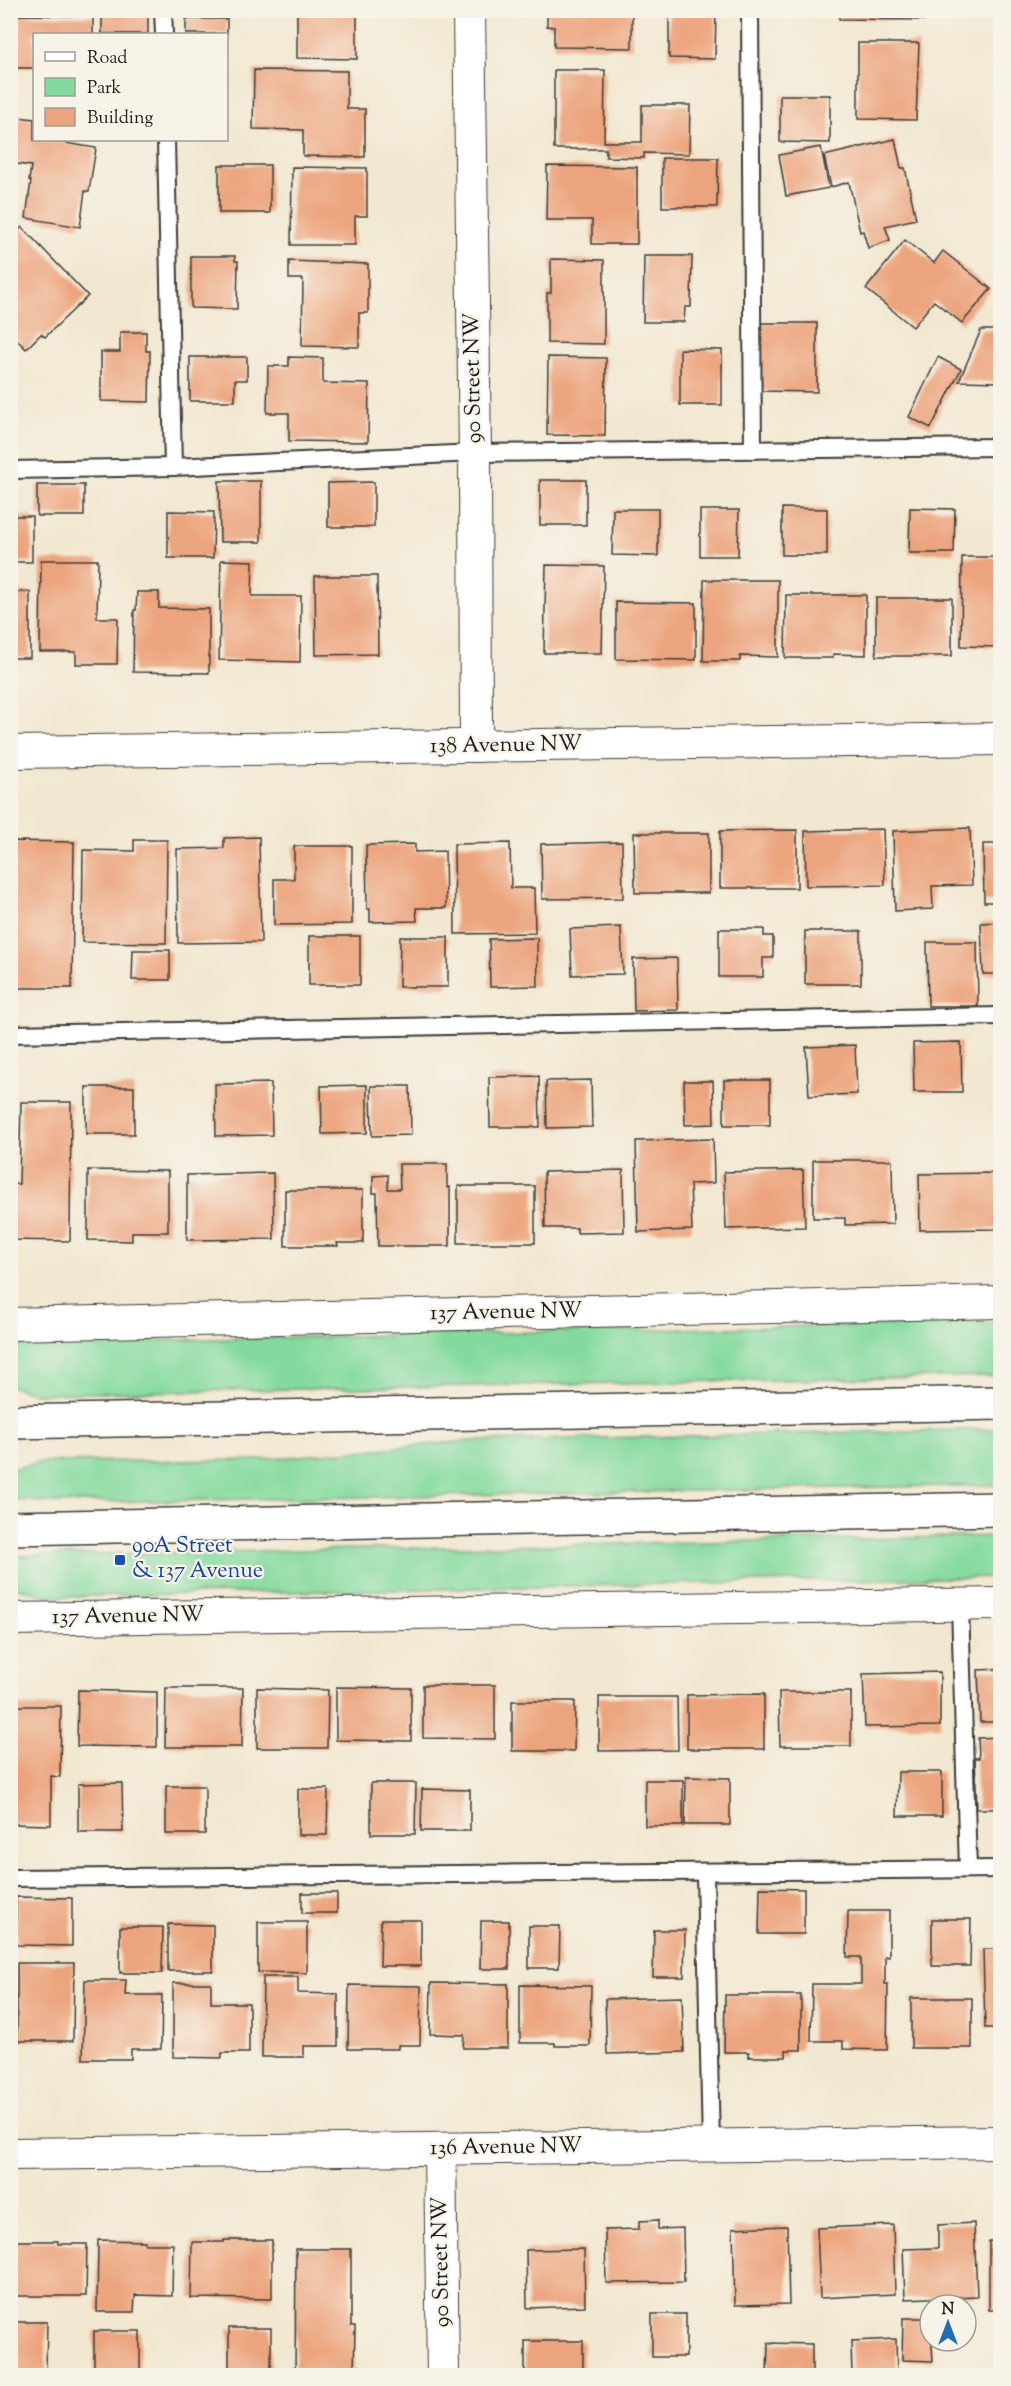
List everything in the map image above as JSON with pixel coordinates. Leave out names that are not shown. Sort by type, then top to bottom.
[{"type":"main road","points":[[10,1422],[1000,1403]]},
{"type":"main road","points":[[10,1528],[1000,1509]]},
{"type":"street","name":"90 Street NW","points":[[469,10],[476,746]]},
{"type":"street","name":"138 Avenue NW","points":[[10,752],[1000,739]]},
{"type":"street","name":"137 Avenue NW","points":[[10,1324],[1000,1302]]},
{"type":"street","name":"137 Avenue NW","points":[[10,1619],[1000,1604]]},
{"type":"street","name":"136 Avenue NW","points":[[10,2154],[1000,2142]]},
{"type":"street","name":"90 Street NW","points":[[440,2149],[443,2376]]},
{"type":"lane","points":[[163,10],[164,33]]},
{"type":"lane","points":[[750,10],[753,450]]},
{"type":"lane","points":[[166,141],[173,467]]},
{"type":"lane","points":[[10,470],[173,467],[475,453],[1000,447]]},
{"type":"lane","points":[[10,1034],[1000,1016]]},
{"type":"lane","points":[[960,1605],[968,1869]]},
{"type":"lane","points":[[10,1878],[1000,1869]]},
{"type":"lane","points":[[705,1873],[711,2146]]},
{"type":"green space","points":[[1000,1322],[1000,1376],[35,1394],[11,1386],[11,1347],[33,1343]]},
{"type":"green space","points":[[1000,1429],[1000,1485],[51,1503],[11,1499],[11,1469],[42,1462],[254,1460],[469,1441]]},
{"type":"green space","points":[[1000,1536],[1000,1577],[51,1597],[11,1586],[11,1556]]},
{"type":"building","points":[[102,10],[148,10],[148,33],[102,33]]},
{"type":"building","points":[[297,10],[357,10],[357,59],[297,58]]},
{"type":"building","points":[[547,10],[632,10],[632,48],[554,47],[554,27],[547,26]]},
{"type":"building","points":[[669,10],[716,11],[715,59],[669,58]]},
{"type":"building","points":[[801,10],[924,10],[924,20],[839,19],[839,13],[801,13]]},
{"type":"building","points":[[10,15],[93,16],[93,33],[33,33],[33,68],[10,68]]},
{"type":"building","points":[[186,19],[227,19],[227,33],[186,33]]},
{"type":"building","points":[[858,43],[919,43],[916,120],[858,119]]},
{"type":"building","points":[[254,70],[347,71],[347,109],[365,109],[365,157],[303,156],[303,130],[253,129]]},
{"type":"building","points":[[554,70],[605,70],[604,142],[642,142],[642,105],[690,105],[689,154],[644,153],[644,158],[606,157],[606,149],[554,149]]},
{"type":"building","points":[[780,95],[830,95],[830,143],[780,142]]},
{"type":"building","points":[[10,116],[33,119],[33,141],[54,141],[96,148],[89,191],[85,191],[80,227],[26,218],[31,166],[10,163]]},
{"type":"building","points":[[895,139],[901,168],[905,168],[916,219],[885,226],[890,240],[868,248],[863,231],[860,232],[849,182],[831,187],[824,156]]},
{"type":"building","points":[[821,147],[829,188],[786,196],[779,155]]},
{"type":"building","points":[[662,158],[718,158],[717,207],[662,207]]},
{"type":"building","points":[[219,165],[270,165],[270,213],[219,213]]},
{"type":"building","points":[[547,166],[637,167],[637,244],[592,244],[592,220],[546,220]]},
{"type":"building","points":[[292,167],[367,168],[367,216],[355,216],[355,245],[291,245]]},
{"type":"building","points":[[22,227],[88,296],[45,337],[41,334],[26,349],[16,339],[13,341],[10,338],[10,238]]},
{"type":"building","points":[[905,240],[934,263],[943,251],[991,289],[962,323],[934,301],[913,327],[866,289]]},
{"type":"building","points":[[191,256],[235,256],[235,261],[238,261],[237,309],[191,308]]},
{"type":"building","points":[[644,256],[692,256],[691,307],[685,307],[684,322],[643,322]]},
{"type":"building","points":[[551,259],[604,260],[604,344],[547,343],[547,293],[551,293]]},
{"type":"building","points":[[289,261],[368,264],[368,313],[359,313],[359,347],[302,346],[303,279],[289,279]]},
{"type":"building","points":[[760,323],[817,323],[817,392],[760,391]]},
{"type":"building","points":[[998,325],[1000,325],[1000,382],[959,381],[981,330],[998,330]]},
{"type":"building","points":[[120,332],[146,332],[146,351],[150,351],[149,402],[101,401],[101,352],[120,352]]},
{"type":"building","points":[[680,349],[722,350],[722,405],[680,405]]},
{"type":"building","points":[[190,357],[247,357],[247,380],[235,380],[235,401],[190,401]]},
{"type":"building","points":[[289,357],[323,358],[323,383],[369,384],[368,442],[289,441],[289,413],[267,413],[268,366],[289,366]]},
{"type":"building","points":[[548,357],[606,358],[605,436],[547,435]]},
{"type":"building","points":[[938,357],[961,369],[931,428],[909,417]]},
{"type":"building","points":[[540,480],[586,480],[586,525],[540,525]]},
{"type":"building","points":[[219,481],[261,481],[261,542],[220,542]]},
{"type":"building","points":[[374,482],[374,527],[328,527],[328,483]]},
{"type":"building","points":[[37,485],[84,485],[84,516],[37,516]]},
{"type":"building","points":[[782,508],[827,509],[827,555],[782,555]]},
{"type":"building","points":[[910,508],[955,509],[954,553],[909,553]]},
{"type":"building","points":[[613,509],[658,509],[658,556],[612,555]]},
{"type":"building","points":[[700,510],[739,510],[738,556],[700,556]]},
{"type":"building","points":[[168,511],[214,512],[213,558],[168,558]]},
{"type":"building","points":[[10,516],[32,516],[32,562],[10,562]]},
{"type":"building","points":[[962,557],[1000,557],[1000,647],[961,646]]},
{"type":"building","points":[[41,560],[98,560],[97,618],[118,618],[117,664],[76,664],[76,652],[40,652]]},
{"type":"building","points":[[221,560],[253,561],[252,596],[301,596],[300,662],[219,660]]},
{"type":"building","points":[[546,565],[604,566],[602,653],[544,653]]},
{"type":"building","points":[[315,576],[377,576],[378,654],[316,655]]},
{"type":"building","points":[[704,580],[778,580],[778,657],[740,656],[740,661],[703,661]]},
{"type":"building","points":[[10,592],[30,592],[30,658],[10,658]]},
{"type":"building","points":[[137,592],[159,592],[159,608],[209,609],[209,673],[133,672],[134,610],[136,610]]},
{"type":"building","points":[[786,595],[866,595],[866,655],[833,654],[833,658],[785,658]]},
{"type":"building","points":[[876,598],[952,598],[952,656],[876,656]]},
{"type":"building","points":[[616,602],[696,603],[696,660],[616,659]]},
{"type":"building","points":[[970,828],[972,885],[932,886],[933,909],[895,911],[893,831]]},
{"type":"building","points":[[883,829],[885,885],[806,886],[805,831]]},
{"type":"building","points":[[797,830],[797,888],[720,888],[720,831]]},
{"type":"building","points":[[634,833],[709,833],[709,893],[635,893]]},
{"type":"building","points":[[259,837],[261,942],[178,943],[177,849],[224,848],[224,838]]},
{"type":"building","points":[[134,840],[167,840],[166,943],[82,942],[83,850],[134,851]]},
{"type":"building","points":[[10,841],[74,842],[72,988],[10,988]]},
{"type":"building","points":[[622,842],[623,898],[542,899],[541,844]]},
{"type":"building","points":[[510,843],[511,888],[534,888],[535,933],[455,934],[454,844]]},
{"type":"building","points":[[415,844],[415,852],[445,851],[446,908],[416,908],[417,921],[370,922],[370,909],[367,909],[366,845]]},
{"type":"building","points":[[983,844],[1000,844],[1000,902],[984,902]]},
{"type":"building","points":[[294,846],[352,846],[352,924],[274,925],[274,879],[294,879]]},
{"type":"building","points":[[1000,922],[1000,974],[983,974],[981,923]]},
{"type":"building","points":[[621,927],[623,974],[572,975],[570,929]]},
{"type":"building","points":[[719,929],[764,929],[764,936],[773,936],[773,958],[763,958],[763,977],[719,977]]},
{"type":"building","points":[[805,931],[861,931],[861,984],[805,984]]},
{"type":"building","points":[[309,936],[360,936],[360,985],[309,985]]},
{"type":"building","points":[[400,937],[448,937],[448,987],[399,987]]},
{"type":"building","points":[[537,938],[538,986],[490,987],[489,939]]},
{"type":"building","points":[[927,942],[977,942],[978,1006],[928,1006]]},
{"type":"building","points":[[133,950],[170,950],[170,980],[132,980]]},
{"type":"building","points":[[677,958],[678,1010],[634,1011],[633,959]]},
{"type":"building","points":[[961,1042],[962,1092],[914,1092],[913,1043]]},
{"type":"building","points":[[855,1045],[857,1094],[809,1096],[806,1047]]},
{"type":"building","points":[[539,1076],[540,1127],[490,1127],[489,1077]]},
{"type":"building","points":[[591,1080],[592,1127],[547,1128],[546,1081]]},
{"type":"building","points":[[724,1080],[770,1080],[770,1125],[724,1125]]},
{"type":"building","points":[[684,1081],[713,1081],[714,1124],[685,1125]]},
{"type":"building","points":[[271,1083],[272,1135],[216,1136],[215,1084]]},
{"type":"building","points":[[367,1085],[367,1133],[322,1134],[321,1086]]},
{"type":"building","points":[[371,1086],[410,1086],[411,1135],[372,1136]]},
{"type":"building","points":[[86,1087],[134,1087],[134,1134],[86,1134]]},
{"type":"building","points":[[21,1102],[71,1102],[70,1241],[10,1240],[10,1184],[19,1184]]},
{"type":"building","points":[[713,1139],[714,1183],[690,1184],[692,1230],[638,1232],[636,1141]]},
{"type":"building","points":[[813,1160],[892,1160],[893,1224],[845,1225],[845,1218],[813,1218]]},
{"type":"building","points":[[399,1164],[447,1164],[447,1188],[450,1187],[450,1246],[378,1246],[377,1193],[373,1193],[373,1176],[388,1175],[388,1189],[400,1189]]},
{"type":"building","points":[[88,1170],[168,1171],[168,1232],[132,1232],[132,1241],[88,1240]]},
{"type":"building","points":[[623,1170],[624,1232],[577,1233],[577,1228],[545,1228],[544,1172]]},
{"type":"building","points":[[803,1170],[805,1227],[726,1229],[724,1172]]},
{"type":"building","points":[[273,1173],[274,1239],[187,1240],[187,1175]]},
{"type":"building","points":[[998,1173],[999,1229],[920,1230],[919,1174]]},
{"type":"building","points":[[458,1186],[535,1186],[535,1243],[458,1243]]},
{"type":"building","points":[[285,1190],[363,1190],[363,1243],[337,1243],[338,1246],[285,1246]]},
{"type":"building","points":[[1000,1669],[1000,1722],[980,1722],[978,1670]]},
{"type":"building","points":[[940,1672],[940,1726],[865,1727],[863,1674]]},
{"type":"building","points":[[423,1685],[495,1685],[495,1739],[423,1738]]},
{"type":"building","points":[[336,1687],[411,1688],[411,1741],[336,1740]]},
{"type":"building","points":[[166,1688],[243,1688],[242,1747],[165,1747]]},
{"type":"building","points":[[257,1688],[328,1690],[327,1748],[257,1748]]},
{"type":"building","points":[[78,1690],[157,1692],[157,1747],[77,1746]]},
{"type":"building","points":[[779,1692],[851,1692],[851,1746],[780,1746]]},
{"type":"building","points":[[764,1694],[764,1749],[687,1749],[687,1695]]},
{"type":"building","points":[[599,1697],[677,1697],[678,1750],[599,1751]]},
{"type":"building","points":[[512,1701],[575,1701],[574,1751],[512,1751]]},
{"type":"building","points":[[10,1706],[61,1706],[60,1777],[51,1776],[51,1825],[10,1824]]},
{"type":"building","points":[[1000,1737],[1000,1809],[977,1809],[975,1758],[979,1758],[978,1738]]},
{"type":"building","points":[[898,1772],[942,1772],[942,1816],[897,1816]]},
{"type":"building","points":[[686,1777],[730,1778],[730,1825],[685,1825]]},
{"type":"building","points":[[645,1780],[683,1780],[683,1826],[645,1826]]},
{"type":"building","points":[[122,1783],[123,1832],[78,1832],[78,1784]]},
{"type":"building","points":[[371,1783],[416,1783],[415,1834],[371,1834]]},
{"type":"building","points":[[166,1786],[205,1786],[205,1834],[166,1834]]},
{"type":"building","points":[[298,1789],[328,1789],[327,1835],[298,1835]]},
{"type":"building","points":[[422,1789],[470,1790],[470,1831],[421,1831]]},
{"type":"building","points":[[760,1888],[804,1889],[804,1934],[759,1934]]},
{"type":"building","points":[[302,1893],[337,1893],[337,1913],[302,1913]]},
{"type":"building","points":[[16,1897],[72,1898],[72,1946],[16,1945]]},
{"type":"building","points":[[848,1911],[889,1911],[889,1957],[885,1956],[885,1984],[888,1984],[887,2050],[843,2049],[843,2041],[811,2041],[812,1984],[861,1984],[861,1957],[847,1957]]},
{"type":"building","points":[[932,1919],[971,1919],[970,1966],[932,1966]]},
{"type":"building","points":[[381,1920],[421,1920],[421,1966],[380,1966]]},
{"type":"building","points":[[481,1921],[509,1921],[509,1969],[480,1969]]},
{"type":"building","points":[[258,1922],[307,1922],[307,1973],[258,1972]]},
{"type":"building","points":[[168,1924],[213,1925],[213,1971],[168,1971]]},
{"type":"building","points":[[529,1926],[560,1926],[559,1968],[529,1968]]},
{"type":"building","points":[[120,1927],[163,1927],[162,1973],[120,1973]]},
{"type":"building","points":[[654,1930],[685,1930],[684,1977],[653,1977]]},
{"type":"building","points":[[983,1949],[1000,1949],[1000,2028],[985,2028]]},
{"type":"building","points":[[17,1963],[74,1963],[73,2041],[17,2041]]},
{"type":"building","points":[[263,1977],[298,1977],[298,1993],[338,1994],[338,2046],[304,2046],[304,2057],[262,2057]]},
{"type":"building","points":[[85,1980],[126,1980],[125,1995],[162,1995],[161,2049],[131,2049],[131,2059],[83,2059]]},
{"type":"building","points":[[173,1983],[211,1983],[211,2003],[249,2003],[249,2053],[222,2053],[222,2058],[173,2057]]},
{"type":"building","points":[[431,1983],[508,1984],[508,2048],[463,2048],[464,2035],[430,2034]]},
{"type":"building","points":[[349,1985],[421,1986],[420,2045],[398,2045],[398,2049],[348,2049]]},
{"type":"building","points":[[520,1985],[591,1986],[590,2046],[520,2043]]},
{"type":"building","points":[[725,1995],[801,1995],[801,2050],[786,2050],[786,2057],[749,2057],[749,2052],[724,2052]]},
{"type":"building","points":[[682,1997],[684,2052],[607,2054],[605,1999]]},
{"type":"building","points":[[911,1998],[972,1998],[972,2048],[911,2048]]},
{"type":"building","points":[[658,2220],[658,2229],[683,2228],[684,2282],[606,2283],[605,2230],[639,2229],[639,2221]]},
{"type":"building","points":[[974,2223],[977,2293],[918,2293],[918,2298],[905,2299],[903,2249],[938,2248],[938,2225]]},
{"type":"building","points":[[893,2225],[895,2294],[820,2298],[817,2228]]},
{"type":"building","points":[[787,2226],[789,2304],[735,2305],[733,2228]]},
{"type":"building","points":[[98,2240],[173,2244],[172,2296],[135,2295],[134,2312],[97,2312]]},
{"type":"building","points":[[224,2240],[272,2240],[272,2299],[191,2298],[192,2242],[224,2242]]},
{"type":"building","points":[[10,2241],[58,2241],[58,2244],[87,2244],[86,2296],[10,2296]]},
{"type":"building","points":[[989,2241],[1000,2241],[1000,2310],[989,2310]]},
{"type":"building","points":[[296,2249],[351,2249],[351,2326],[355,2326],[354,2376],[295,2376]]},
{"type":"building","points":[[584,2249],[585,2306],[527,2308],[526,2250]]},
{"type":"building","points":[[652,2314],[686,2314],[686,2357],[652,2357]]},
{"type":"building","points":[[903,2318],[918,2318],[918,2353],[932,2353],[933,2361],[902,2360]]},
{"type":"building","points":[[10,2322],[47,2322],[46,2372],[10,2372]]},
{"type":"building","points":[[229,2328],[271,2328],[271,2376],[229,2376]]},
{"type":"building","points":[[94,2331],[140,2331],[140,2376],[94,2376]]},
{"type":"building","points":[[896,2339],[897,2376],[852,2376],[851,2341]]},
{"type":"building","points":[[525,2341],[583,2341],[583,2376],[525,2376]]},
{"type":"building","points":[[768,2343],[812,2344],[812,2376],[767,2376]]},
{"type":"place","name":"90A Street & 137 Avenue","points":[[120,1560]]}]
